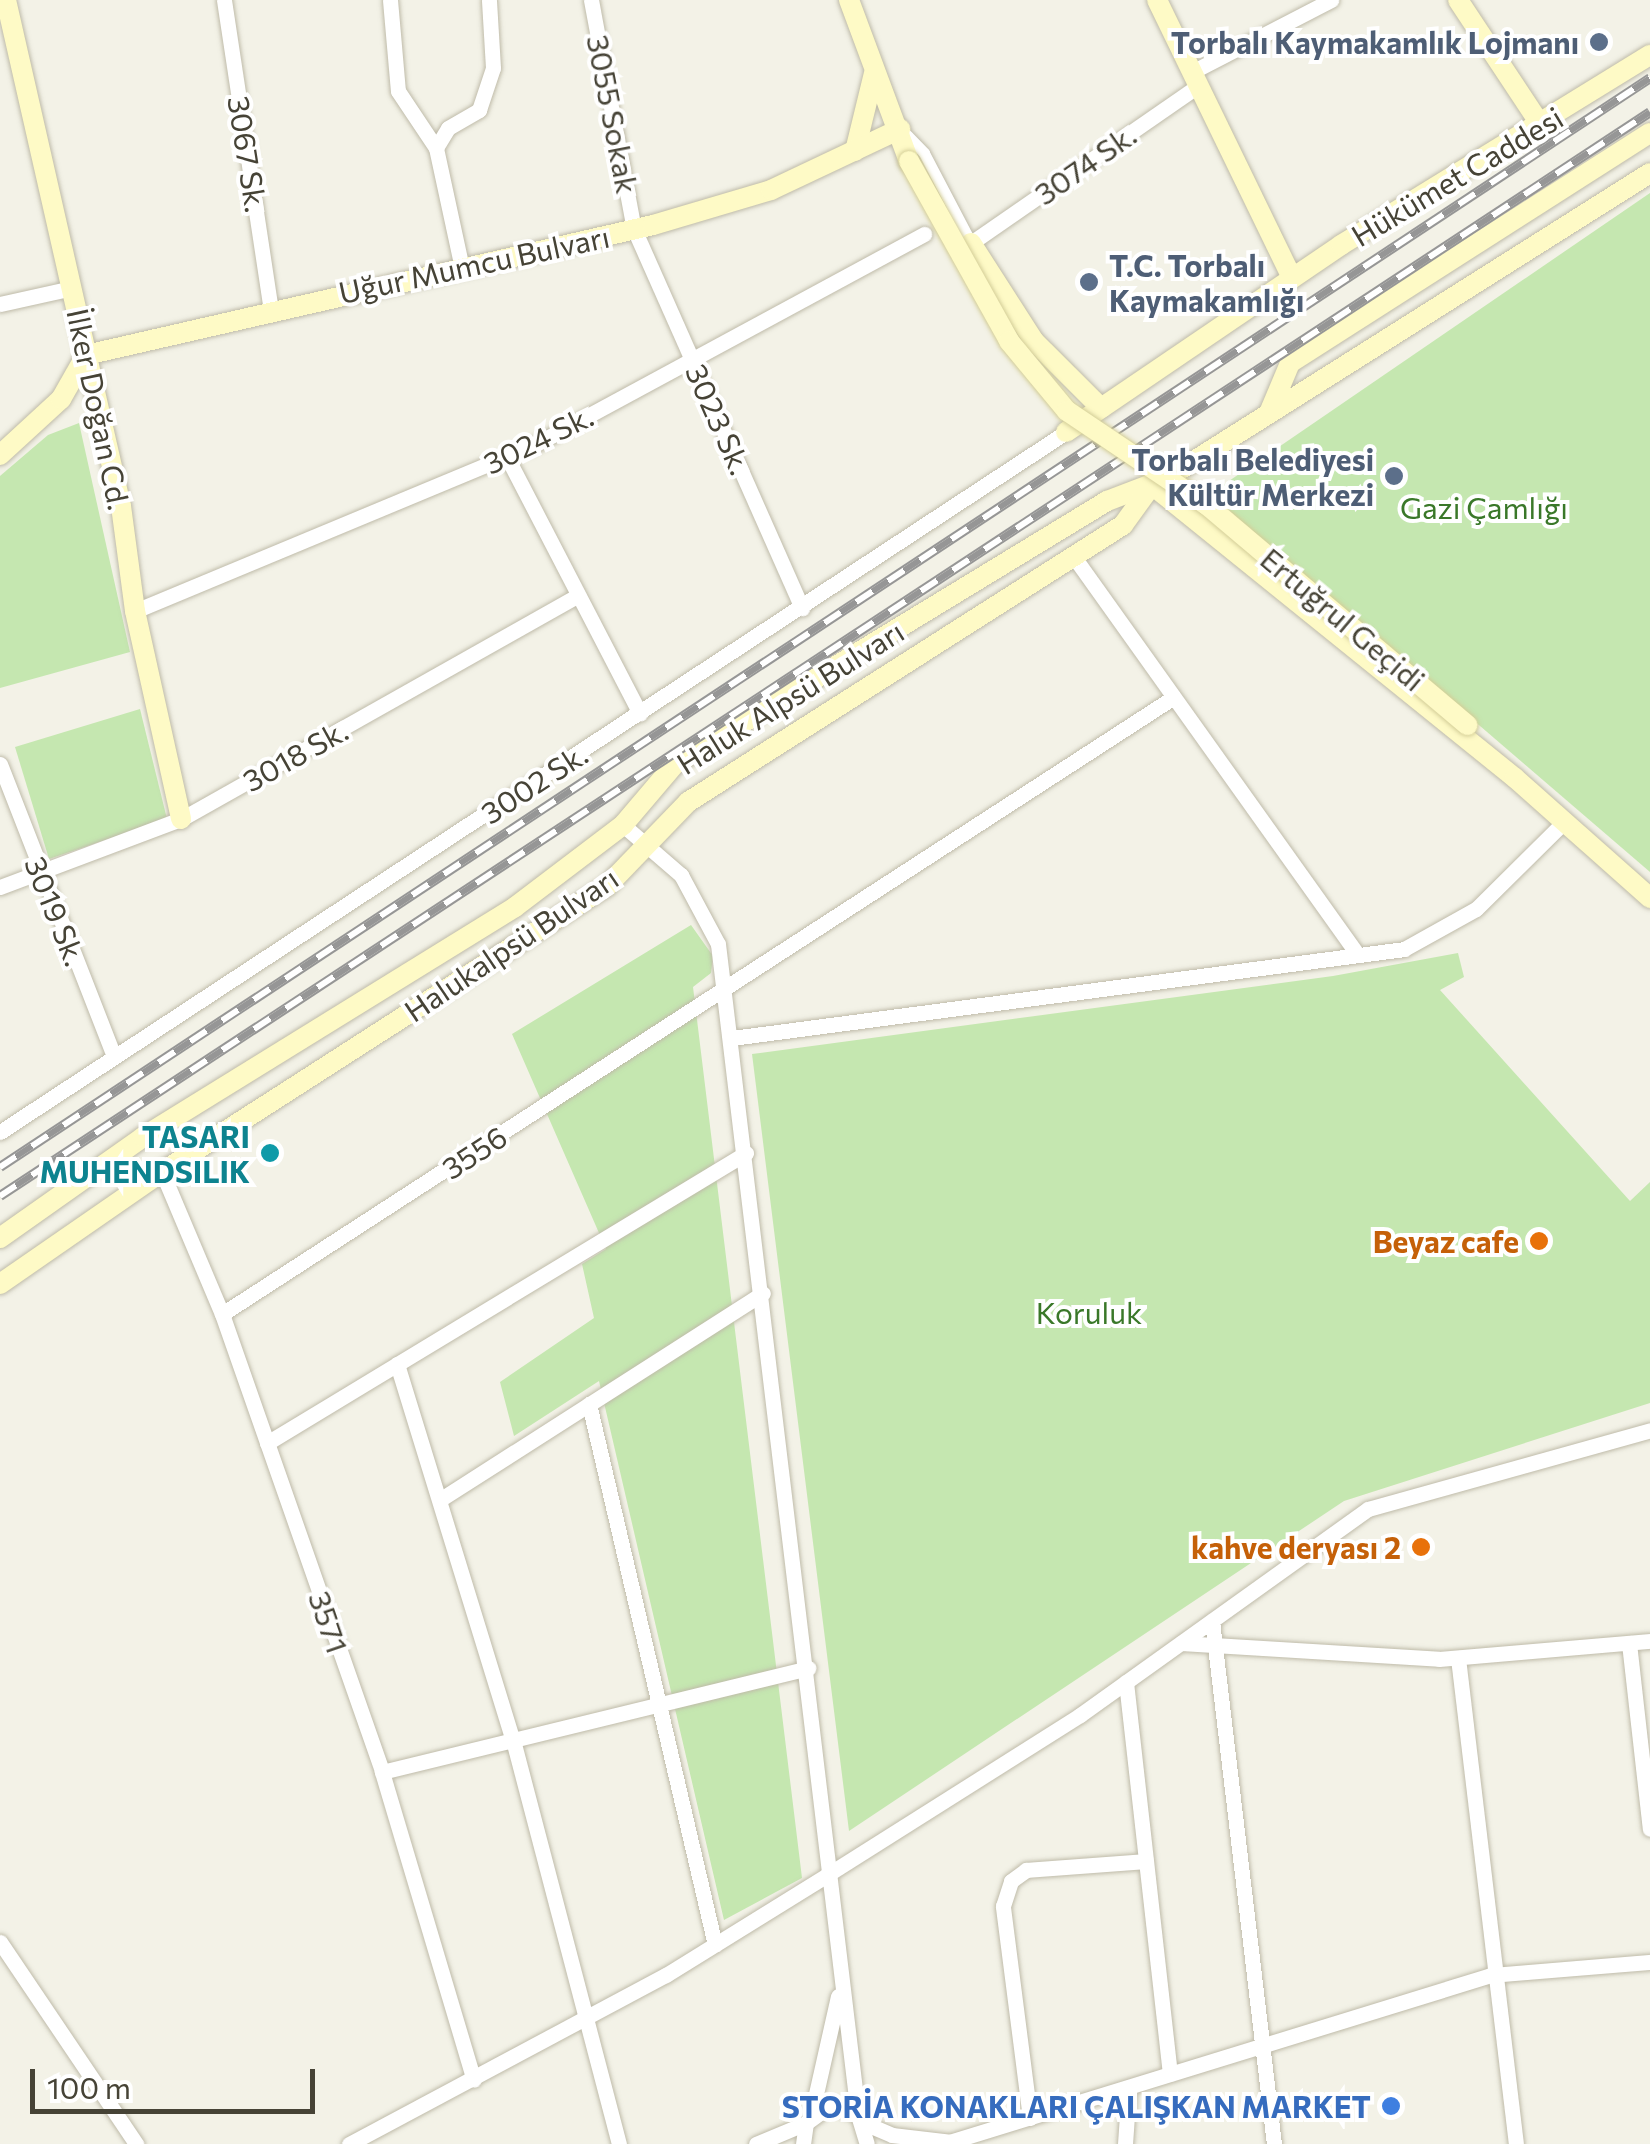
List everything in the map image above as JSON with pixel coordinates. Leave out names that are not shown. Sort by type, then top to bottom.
[{"type":"main road","name":"İlker Doğan Cd.","points":[[6,0],[122,506],[135,611],[180,819]]},
{"type":"main road","name":"Ertuğrul Geçidi","points":[[849,0],[909,161],[1009,341],[1068,411],[1207,505],[1468,724],[1516,778]]},
{"type":"main road","points":[[1157,0],[1292,278]]},
{"type":"main road","points":[[1458,0],[1542,127]]},
{"type":"main road","name":"Hükümet Caddesi","points":[[1066,432],[1292,278],[1542,127],[1650,55]]},
{"type":"main road","points":[[855,152],[874,73]]},
{"type":"main road","name":"Uğur Mumcu Bulvarı","points":[[86,354],[461,264],[634,229],[771,190],[900,129]]},
{"type":"main road","points":[[1270,413],[1290,363],[1650,134]]},
{"type":"main road","points":[[1650,172],[1152,485],[1516,778],[1650,898]]},
{"type":"main road","points":[[971,243],[1045,355],[1102,408]]},
{"type":"main road","points":[[0,455],[61,400],[86,354]]},
{"type":"main road","name":"Halukalpsü Bulvarı","points":[[0,1284],[162,1172],[607,886],[688,802],[1124,525],[1152,485]]},
{"type":"main road","name":"Haluk Alpsü Bulvarı","points":[[0,1238],[143,1137],[516,907],[624,825],[675,764],[1108,501],[1152,485]]},
{"type":"street","name":"3067 Sk.","points":[[224,0],[271,309]]},
{"type":"street","points":[[390,0],[398,91],[436,148],[461,264]]},
{"type":"street","points":[[436,148],[448,128],[479,110],[493,68],[489,0]]},
{"type":"street","name":"3055 Sokak","points":[[592,0],[634,229]]},
{"type":"street","name":"3074 Sk.","points":[[971,243],[1195,79],[1330,0]]},
{"type":"street","points":[[900,129],[924,153],[971,243]]},
{"type":"street","name":"3023 Sk.","points":[[634,229],[802,609]]},
{"type":"street","name":"3024 Sk.","points":[[135,611],[507,457],[924,234]]},
{"type":"street","points":[[0,304],[72,288]]},
{"type":"street","name":"3002 Sk.","points":[[0,1132],[802,609],[1066,432]]},
{"type":"street","points":[[507,457],[640,714]]},
{"type":"street","points":[[1074,558],[1357,954]]},
{"type":"street","name":"3018 Sk.","points":[[0,887],[180,819],[578,596]]},
{"type":"street","name":"3556","points":[[222,1314],[1174,697]]},
{"type":"street","name":"3019 Sk.","points":[[0,764],[114,1057]]},
{"type":"street","points":[[732,1038],[1404,949],[1476,910],[1562,823]]},
{"type":"street","points":[[624,825],[681,875],[718,944],[809,1668],[827,1875],[867,2144]]},
{"type":"street","points":[[267,1443],[746,1153]]},
{"type":"street","name":"3571","points":[[162,1172],[222,1314],[382,1772],[474,2080]]},
{"type":"street","points":[[441,1499],[763,1292]]},
{"type":"street","points":[[398,1364],[513,1740],[619,2144]]},
{"type":"street","points":[[589,1404],[656,1705],[715,1945]]},
{"type":"street","points":[[349,2144],[474,2080],[715,1945],[1126,1682],[1368,1510],[1650,1430]]},
{"type":"street","points":[[1212,1621],[1218,1645],[1274,2144]]},
{"type":"street","points":[[1181,1642],[1458,1658],[1650,1641]]},
{"type":"street","points":[[1629,1642],[1650,1829]]},
{"type":"street","points":[[1458,1658],[1491,1975],[1516,2144]]},
{"type":"street","points":[[382,1772],[809,1668]]},
{"type":"street","points":[[1126,1682],[1170,2074]]},
{"type":"street","points":[[1030,2118],[1003,1906],[1011,1881],[1026,1870],[1146,1861]]},
{"type":"street","points":[[0,1942],[136,2144]]},
{"type":"street","points":[[756,2144],[831,2106],[892,2136],[947,2143],[986,2138],[1030,2118],[1491,1975],[1650,1962]]},
{"type":"street","points":[[803,2144],[842,1982]]},
{"type":"street","points":[[1125,2144],[1129,2087]]},
{"type":"green space","name":"Gazi Çamlığı","points":[[1650,193],[1650,872],[1210,494]]},
{"type":"green space","points":[[79,423],[130,652],[0,688],[0,476],[48,435]]},
{"type":"green space","points":[[140,709],[167,819],[49,859],[15,747]]},
{"type":"green space","points":[[691,925],[713,956],[711,973],[693,987],[802,1878],[724,1920],[599,1381],[514,1436],[500,1382],[594,1318],[582,1264],[606,1249],[512,1034]]},
{"type":"green space","name":"Koruluk","points":[[1458,953],[1464,977],[1440,990],[1630,1201],[1650,1182],[1650,1403],[1344,1501],[849,1831],[752,1054],[1333,976]]},
{"type":"railway","points":[[0,1167],[1650,78]]},
{"type":"railway","points":[[0,1196],[1650,112]]},
{"type":"place","name":"Torbalı Kaymakamlık Lojmanı","points":[[1599,42]]},
{"type":"place","name":"T.C. Torbalı Kaymakamlığı","points":[[1089,282]]},
{"type":"place","name":"Torbalı Belediyesi Kültür Merkezi","points":[[1394,476]]},
{"type":"place","name":"TASARI MUHENDSILIK","points":[[270,1153]]},
{"type":"place","name":"Beyaz cafe","points":[[1539,1241]]},
{"type":"place","name":"kahve deryası 2","points":[[1421,1547]]},
{"type":"place","name":"STORİA KONAKLARI ÇALIŞKAN MARKET","points":[[1391,2106]]}]
